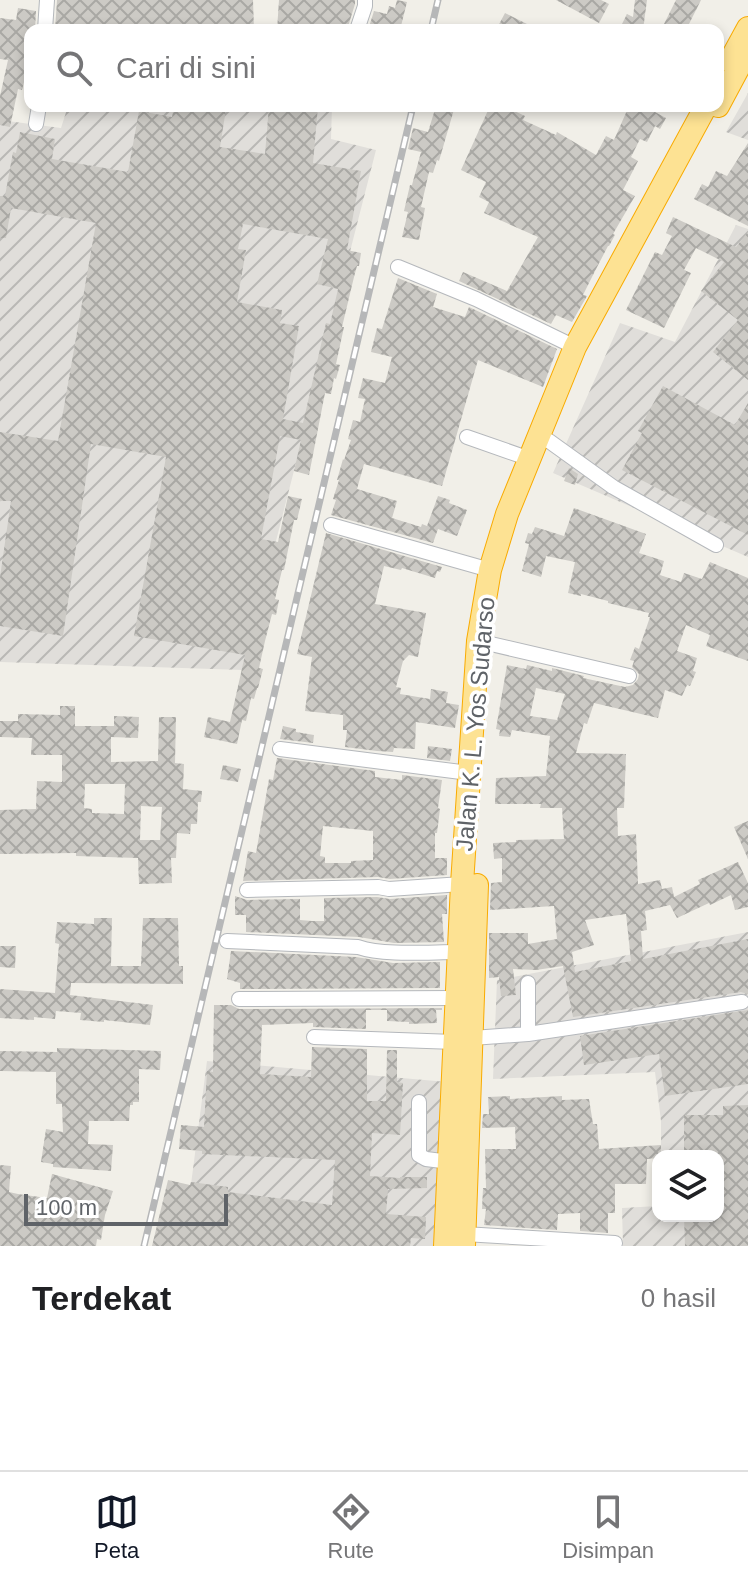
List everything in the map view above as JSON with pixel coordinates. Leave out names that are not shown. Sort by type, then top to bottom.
[{"type":"highway","points":[[724,72],[748,28]]},
{"type":"highway","name":"Jalan K. L. Yos Sudarso","points":[[724,95],[748,50]]},
{"type":"highway","name":"Jalan K. L. Yos Sudarso","points":[[458,1242],[450,1162],[473,954],[484,643],[481,612],[490,570],[507,514],[575,347],[703,112]]},
{"type":"highway","name":"Jalan K. L. Yos Sudarso","points":[[458,1242],[464,1040],[456,998],[457,952],[469,773],[484,643],[517,519],[588,348],[715,112]]},
{"type":"street","points":[[45,24],[47,0]]},
{"type":"street","points":[[359,24],[365,0]]},
{"type":"street","points":[[36,124],[38,112]]},
{"type":"street","points":[[398,267],[476,299],[575,347]]},
{"type":"street","points":[[467,437],[530,459]]},
{"type":"street","points":[[549,441],[613,487],[716,545]]},
{"type":"street","points":[[331,525],[490,570]]},
{"type":"street","points":[[484,643],[629,676]]},
{"type":"street","points":[[280,749],[469,773]]},
{"type":"street","points":[[247,890],[389,889],[462,884]]},
{"type":"street","points":[[227,941],[358,947],[413,953],[457,952]]},
{"type":"street","points":[[528,983],[528,1034]]},
{"type":"street","points":[[239,999],[456,998]]},
{"type":"street","points":[[314,1037],[464,1040],[528,1034],[742,1002]]},
{"type":"street","points":[[419,1102],[419,1155],[450,1162]]},
{"type":"street","points":[[458,1242],[615,1243]]},
{"type":"shaded area","points":[[748,93],[748,140],[726,132]]},
{"type":"shaded area","points":[[66,112],[332,112],[331,139],[376,150],[243,670],[0,662],[0,120],[61,128]]},
{"type":"shaded area","points":[[736,225],[748,229],[748,557],[553,473],[620,323],[675,342]]},
{"type":"shaded area","points":[[748,932],[748,1246],[623,1246],[622,1208],[652,1206],[652,1222],[724,1222],[724,1150],[661,1150],[655,1072],[493,1079],[497,980]]},
{"type":"shaded area","points":[[207,1061],[447,1082],[440,1246],[183,1246]]},
{"type":"building","points":[[57,0],[253,0],[254,24],[55,24]]},
{"type":"building","points":[[279,0],[355,0],[349,24],[277,24]]},
{"type":"building","points":[[397,0],[407,2],[402,24],[370,24],[374,11],[387,14],[389,6],[395,8]]},
{"type":"building","points":[[556,0],[601,0],[609,4],[599,23]]},
{"type":"building","points":[[635,0],[647,0],[644,24],[622,24],[627,14],[633,17]]},
{"type":"building","points":[[676,0],[701,0],[689,24],[664,24]]},
{"type":"building","points":[[18,8],[36,11],[35,24],[24,24],[24,82],[22,90],[18,89],[10,127],[0,125],[0,96],[8,60],[0,59],[0,18],[16,20]]},
{"type":"building","points":[[505,13],[527,24],[499,24]]},
{"type":"building","points":[[139,112],[172,117],[173,112],[226,112],[220,147],[265,154],[268,112],[317,112],[313,163],[361,171],[347,250],[361,253],[359,266],[342,327],[336,364],[340,365],[331,394],[325,393],[309,475],[294,471],[301,440],[280,436],[261,539],[278,542],[288,496],[302,499],[275,599],[279,600],[276,615],[272,614],[265,641],[258,688],[254,699],[251,698],[246,721],[242,720],[237,744],[204,737],[208,717],[230,722],[245,655],[134,636],[166,457],[91,444],[63,636],[0,626],[0,577],[11,501],[0,501],[0,432],[58,441],[96,223],[11,208],[6,238],[0,238],[0,196],[5,196],[20,132],[55,139],[52,159],[128,172]],"holes":[[[243,224],[328,239],[317,284],[338,289],[330,324],[326,323],[303,423],[283,419],[299,326],[280,323],[282,310],[237,302],[246,250],[238,249]]]},
{"type":"building","points":[[434,112],[453,112],[439,161],[433,173],[429,172],[421,207],[425,208],[419,240],[402,237],[408,212],[404,211],[421,152],[408,149],[413,128],[428,132]]},
{"type":"building","points":[[487,112],[517,112],[525,116],[523,120],[556,135],[557,132],[596,155],[606,136],[614,140],[626,112],[655,112],[666,118],[660,129],[655,126],[647,142],[640,139],[631,157],[638,161],[623,190],[635,196],[613,234],[583,295],[587,296],[572,322],[556,315],[551,324],[459,281],[463,272],[507,291],[538,237],[484,213],[489,202],[479,197],[486,182],[461,170]]},
{"type":"building","points":[[748,143],[748,226],[694,199],[702,184],[708,187],[716,171],[727,176]]},
{"type":"building","points":[[673,217],[736,247],[748,232],[748,380],[713,352],[738,320],[701,291],[724,262],[696,248],[684,270],[691,273],[664,328],[626,310],[655,252],[662,255],[672,236],[666,233]]},
{"type":"building","points":[[398,278],[437,294],[433,307],[465,317],[469,307],[557,349],[543,387],[478,360],[442,486],[364,464],[357,489],[397,501],[392,518],[427,526],[438,496],[467,510],[457,536],[438,529],[433,543],[331,515],[337,480],[351,440],[348,439],[353,420],[360,422],[365,399],[358,398],[363,378],[385,383],[392,357],[371,352],[377,328],[382,329]]},
{"type":"building","points":[[663,386],[735,425],[748,403],[748,535],[622,470],[642,433],[638,431]]},
{"type":"building","points":[[569,468],[578,474],[575,485],[564,481]]},
{"type":"building","points":[[574,508],[646,534],[639,553],[664,561],[660,575],[681,582],[684,573],[702,579],[710,562],[748,578],[748,661],[706,646],[710,635],[686,625],[677,651],[697,658],[693,671],[696,672],[682,696],[665,690],[658,718],[594,703],[587,724],[584,723],[576,753],[626,754],[624,808],[617,808],[618,836],[636,834],[638,884],[660,880],[662,889],[672,887],[674,897],[700,884],[698,880],[738,862],[748,883],[748,907],[735,910],[731,895],[677,918],[670,905],[645,911],[647,930],[641,931],[643,959],[748,939],[748,994],[741,992],[573,1017],[563,966],[513,969],[516,995],[501,996],[499,977],[489,978],[489,933],[528,933],[528,944],[557,939],[554,906],[490,910],[491,883],[502,882],[502,858],[494,859],[493,843],[564,839],[562,808],[540,808],[541,804],[495,804],[496,778],[546,776],[550,736],[512,730],[510,737],[499,736],[500,730],[496,729],[507,665],[526,669],[527,665],[552,671],[552,668],[625,687],[633,685],[639,674],[632,667],[634,661],[630,660],[635,647],[639,649],[650,617],[649,613],[608,601],[568,593],[575,562],[546,556],[541,577],[522,571],[529,544],[525,543],[528,533],[532,534],[535,527],[564,536]],"holes":[[[536,688],[565,694],[557,720],[530,716]],[[626,914],[631,961],[575,972],[572,952],[594,945],[585,920]]]},
{"type":"building","points":[[326,533],[442,567],[435,578],[384,566],[375,604],[426,613],[418,657],[409,655],[403,661],[396,687],[401,688],[400,694],[430,699],[431,689],[448,692],[446,703],[459,705],[455,728],[416,722],[415,749],[377,751],[345,747],[347,730],[343,730],[343,715],[305,711],[312,657],[297,654]]},
{"type":"building","points":[[60,706],[75,706],[75,726],[114,726],[114,716],[139,717],[138,738],[111,737],[111,762],[158,761],[159,717],[176,717],[175,763],[184,764],[183,789],[202,791],[197,824],[191,824],[190,834],[177,833],[176,858],[171,858],[172,883],[139,884],[138,858],[76,856],[76,853],[0,854],[0,810],[36,809],[37,781],[62,782],[62,755],[31,755],[32,738],[0,737],[0,721],[18,721],[18,714],[60,715]],"holes":[[[85,784],[125,784],[124,814],[92,813],[92,809],[84,808]],[[141,806],[162,807],[160,840],[140,840]]]},
{"type":"building","points":[[283,726],[314,735],[313,743],[280,739]]},
{"type":"building","points":[[428,746],[452,749],[450,761],[427,758]]},
{"type":"building","points":[[277,758],[375,771],[375,777],[402,780],[402,775],[442,780],[435,858],[447,858],[447,875],[243,881],[248,851],[256,853],[269,779],[273,780]],"holes":[[[323,826],[373,831],[373,860],[325,863],[325,857],[320,856]]]},
{"type":"building","points":[[223,765],[241,769],[238,782],[220,779]]},
{"type":"building","points":[[748,821],[748,859],[734,827]]},
{"type":"building","points":[[447,895],[447,914],[442,914],[444,942],[394,943],[359,937],[246,932],[246,915],[235,915],[235,896],[247,900],[300,899],[300,920],[324,921],[324,898],[390,899]]},
{"type":"building","points":[[94,918],[112,918],[111,966],[141,966],[143,918],[178,918],[179,966],[183,966],[183,984],[71,983],[70,995],[153,1005],[150,1025],[80,1020],[81,1013],[56,1011],[55,1019],[0,1018],[0,989],[55,993],[59,944],[55,943],[57,922],[94,924]]},
{"type":"building","points":[[0,946],[16,946],[15,968],[0,967]]},
{"type":"building","points":[[231,951],[356,957],[393,963],[440,962],[440,988],[240,989],[240,983],[227,979]]},
{"type":"building","points":[[214,1005],[231,1005],[239,1009],[442,1008],[436,1010],[437,1023],[387,1021],[387,1010],[366,1010],[366,1029],[313,1027],[313,1023],[262,1025],[260,1074],[311,1077],[312,1047],[367,1049],[367,1101],[386,1101],[387,1050],[397,1050],[397,1082],[403,1083],[400,1135],[372,1133],[370,1176],[427,1177],[427,1188],[388,1189],[386,1214],[426,1217],[425,1239],[411,1238],[410,1246],[152,1246],[168,1180],[190,1185],[191,1182],[228,1187],[228,1192],[332,1205],[335,1160],[202,1154],[202,1151],[179,1149],[181,1125],[204,1127],[207,1071],[213,1072]]},
{"type":"building","points":[[748,1010],[748,1084],[665,1096],[659,1054],[584,1065],[580,1036]]},
{"type":"building","points":[[57,1048],[161,1051],[160,1070],[139,1069],[139,1102],[130,1105],[129,1121],[89,1121],[88,1144],[113,1145],[111,1171],[53,1167],[53,1164],[41,1162],[46,1129],[63,1132],[62,1104],[56,1104],[56,1072],[0,1071],[0,1051],[57,1052]]},
{"type":"building","points":[[562,1096],[562,1100],[589,1099],[593,1124],[597,1124],[599,1149],[661,1145],[661,1150],[652,1150],[652,1159],[647,1159],[646,1184],[615,1184],[615,1213],[608,1213],[608,1233],[580,1231],[580,1213],[558,1214],[557,1230],[484,1225],[485,1149],[516,1149],[515,1127],[482,1128],[483,1114],[489,1114],[488,1097]]},
{"type":"building","points":[[748,1105],[748,1246],[685,1246],[684,1222],[724,1222],[724,1150],[684,1150],[684,1115],[723,1115],[723,1106]]},
{"type":"building","points":[[0,1165],[11,1166],[9,1192],[47,1198],[52,1174],[113,1191],[101,1240],[97,1239],[96,1246],[0,1246]]},
{"type":"railway","points":[[432,24],[438,0]]},
{"type":"railway","points":[[144,1246],[412,112]]}]
